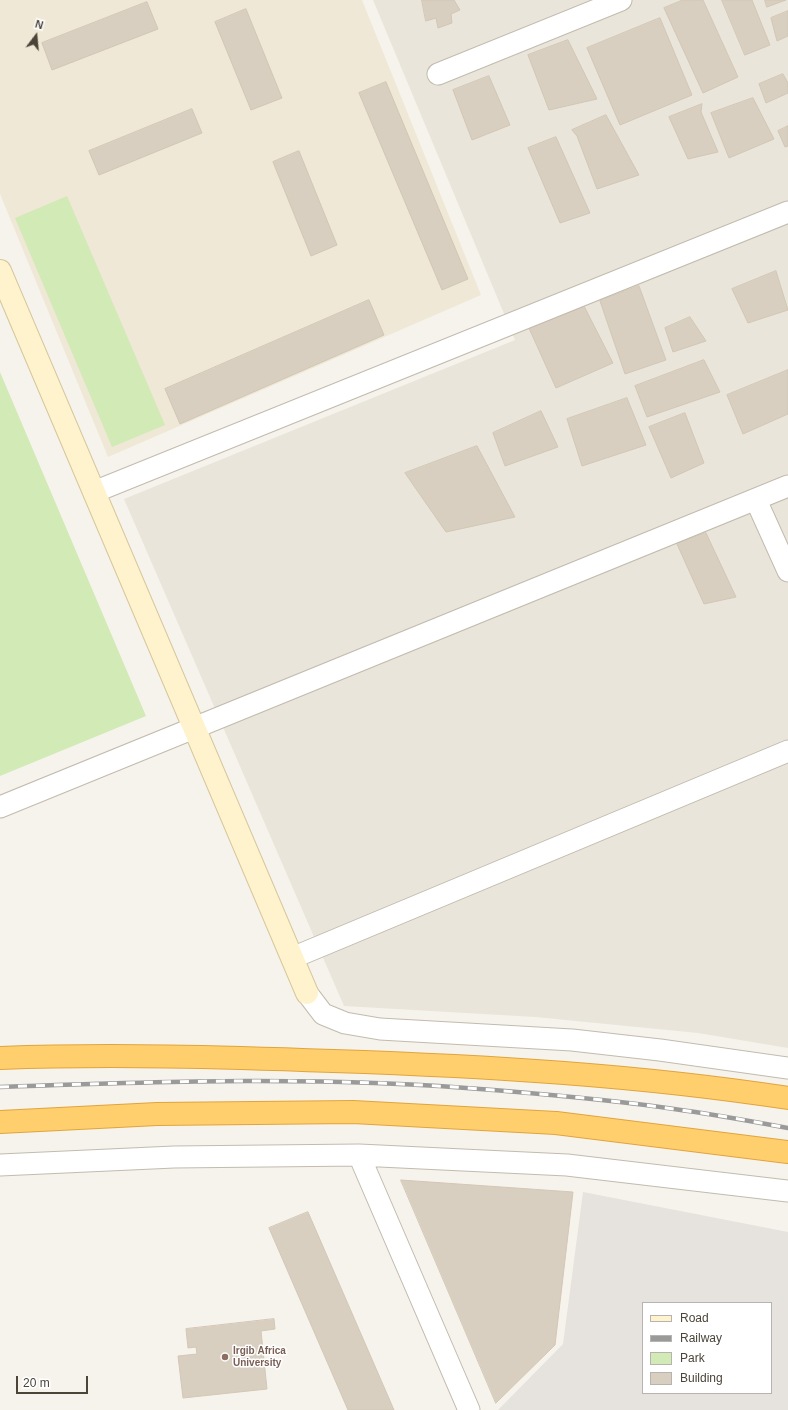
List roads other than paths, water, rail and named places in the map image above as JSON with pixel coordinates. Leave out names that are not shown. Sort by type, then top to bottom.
[{"type":"highway","points":[[0,1058],[87,1055],[258,1058],[468,1066],[632,1078],[788,1098]]},
{"type":"highway","points":[[0,1122],[157,1114],[354,1112],[556,1123],[788,1152]]},
{"type":"street","points":[[438,74],[621,0]]},
{"type":"street","points":[[94,492],[788,212]]},
{"type":"street","points":[[0,271],[307,993],[323,1014],[345,1023],[380,1029],[572,1040],[675,1052],[788,1068]]},
{"type":"street","points":[[0,807],[788,486]]},
{"type":"street","points":[[756,500],[788,572]]},
{"type":"street","points":[[292,958],[788,751]]},
{"type":"street","points":[[359,1155],[469,1410]]},
{"type":"street","points":[[0,1165],[174,1157],[359,1155],[567,1165],[788,1191]]},
{"type":"railway","points":[[0,1087],[246,1081],[308,1081],[431,1086],[493,1090],[629,1103],[702,1113],[788,1128]]},
{"type":"place","name":"Irgib Africa University","points":[[225,1357]]}]
